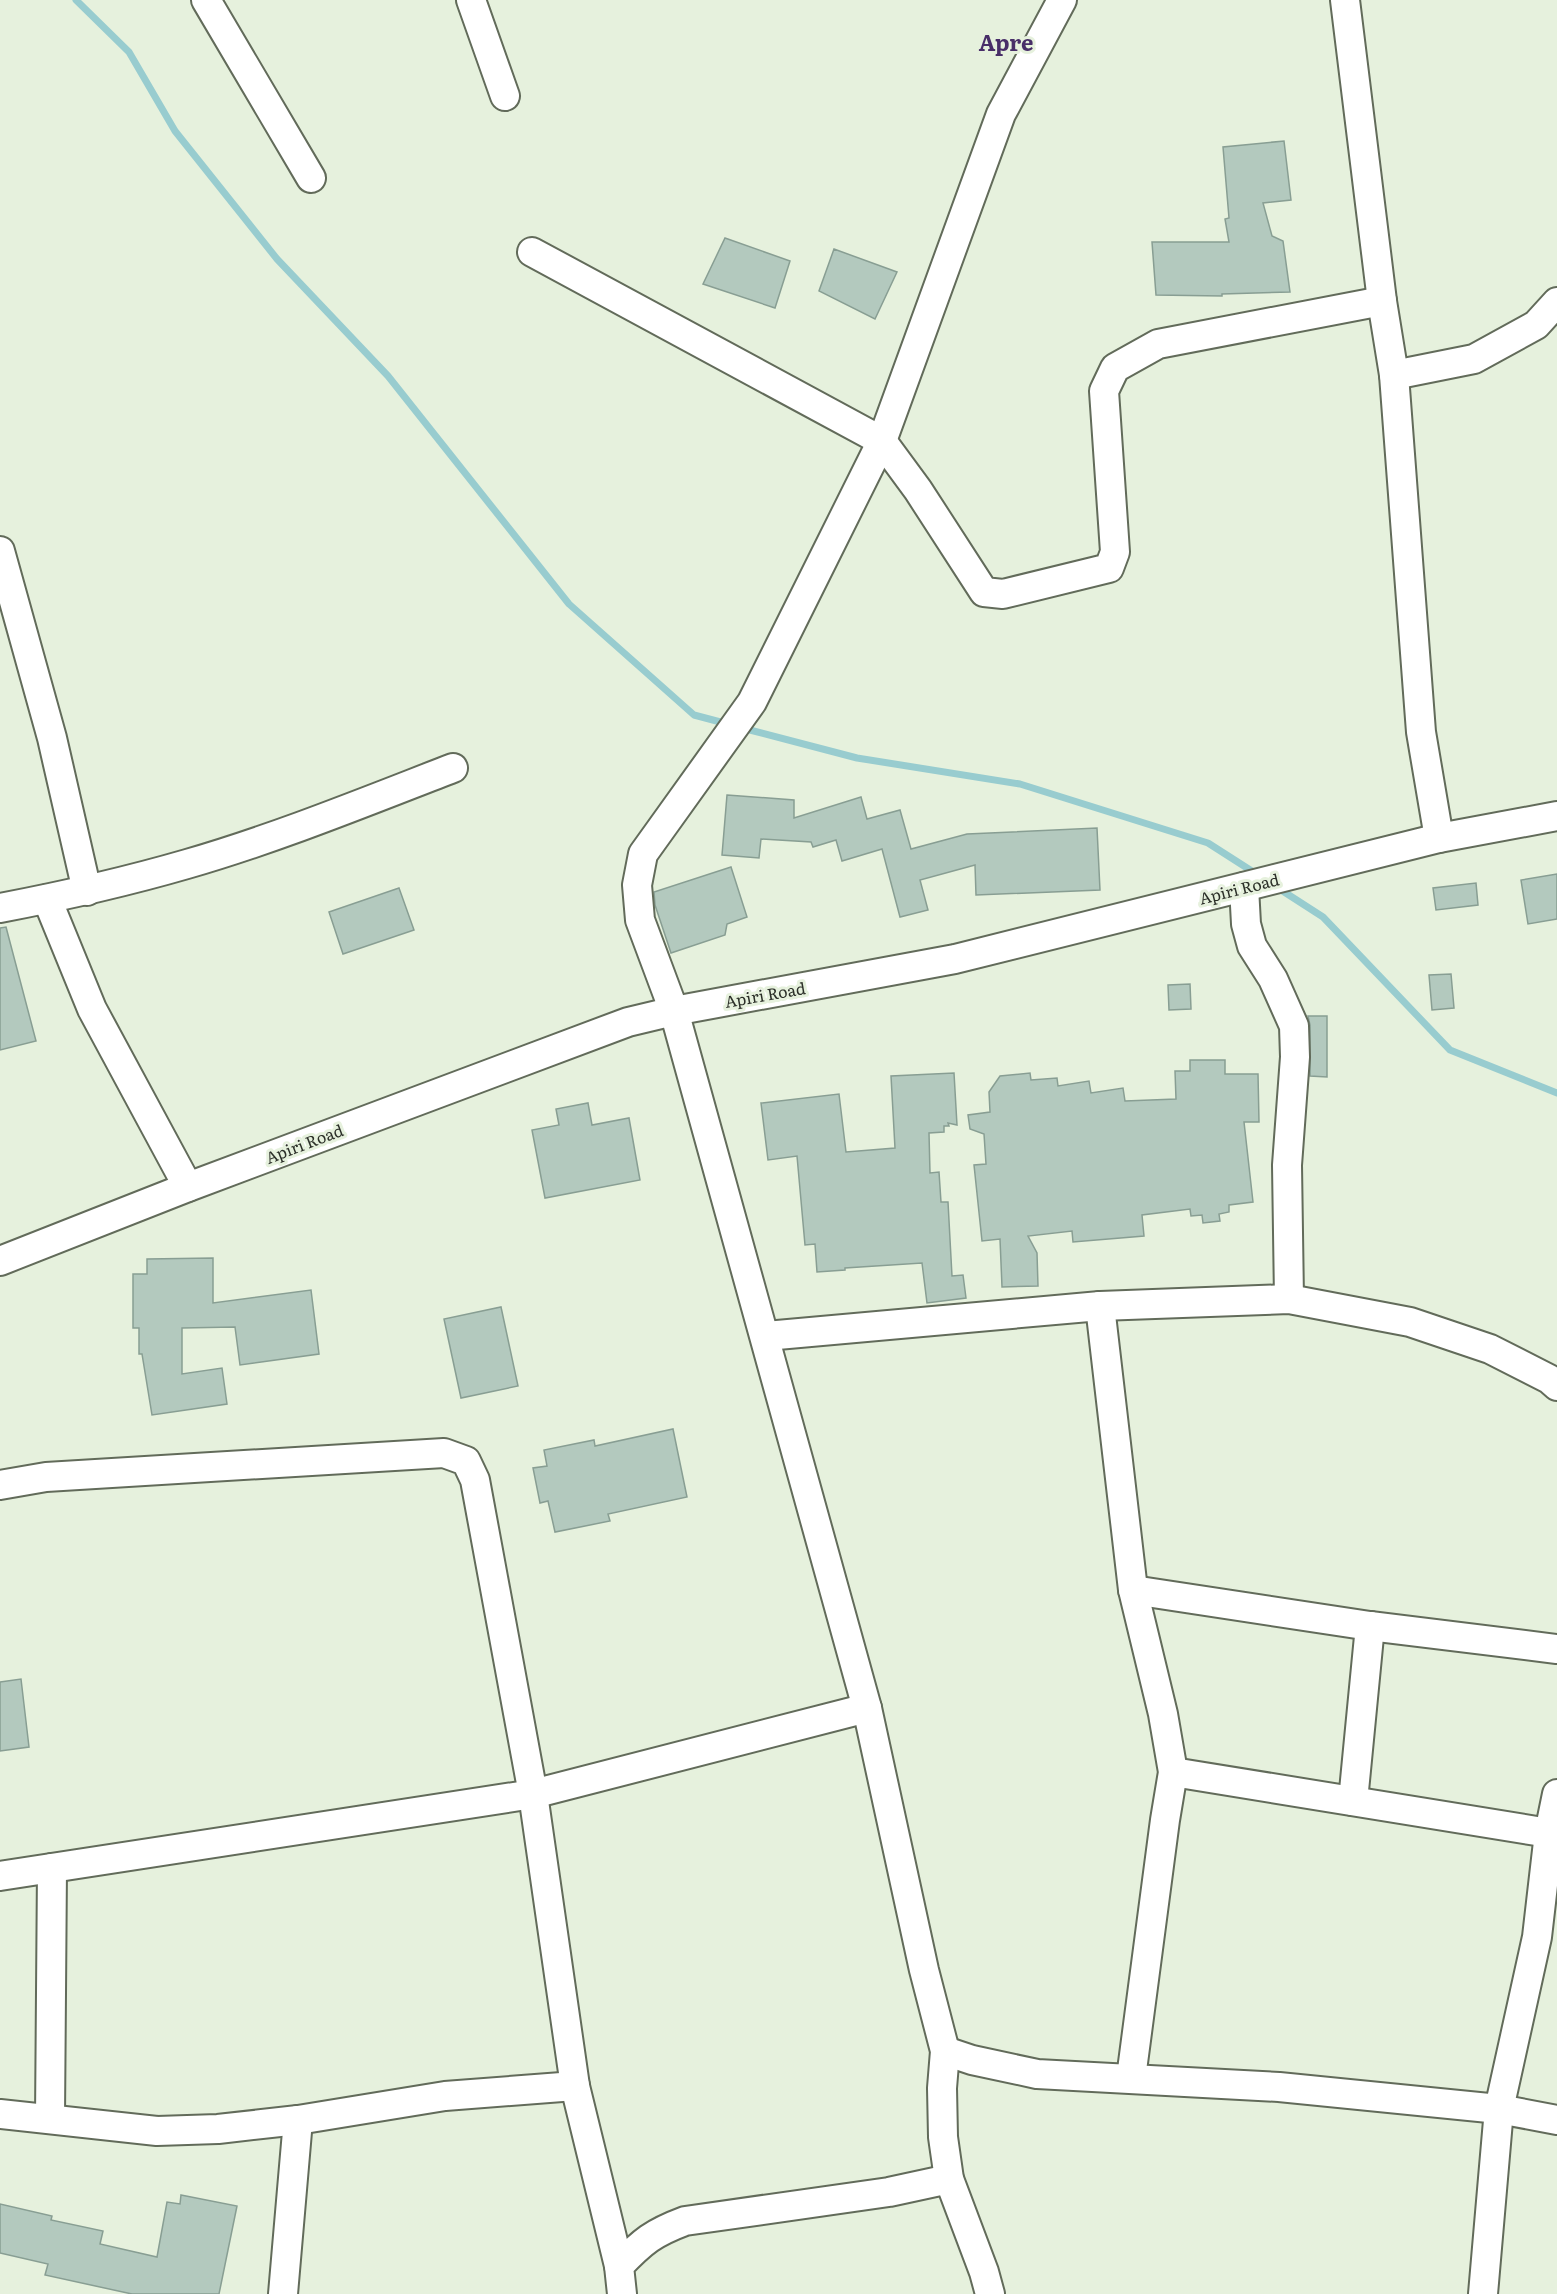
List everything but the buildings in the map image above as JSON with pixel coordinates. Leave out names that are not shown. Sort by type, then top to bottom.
[{"type":"street","points":[[206,0],[311,178]]},
{"type":"street","points":[[471,0],[505,96]]},
{"type":"street","points":[[990,2294],[949,2179],[943,2137],[942,2088],[945,2050],[924,1970],[867,1708],[766,1336],[674,1011],[640,920],[637,885],[643,854],[752,702],[882,441],[1001,114],[1062,0]]},
{"type":"street","points":[[1345,0],[1394,375],[1421,732],[1439,838]]},
{"type":"street","points":[[532,252],[882,441],[918,490],[984,592],[1003,594],[1109,568],[1115,552],[1104,391],[1115,368],[1158,344],[1383,301]]},
{"type":"street","points":[[1394,375],[1474,359],[1536,325],[1557,302]]},
{"type":"street","points":[[0,551],[52,738],[87,891]]},
{"type":"street","points":[[0,908],[87,891],[189,864],[273,836],[453,768]]},
{"type":"street","name":"Apiri Road","points":[[0,1261],[188,1187],[628,1022],[674,1011],[955,959],[1439,838],[1557,816]]},
{"type":"street","points":[[1244,887],[1246,924],[1252,946],[1273,979],[1294,1026],[1295,1057],[1287,1165],[1288,1299]]},
{"type":"street","points":[[47,899],[92,1008],[188,1187]]},
{"type":"street","points":[[766,1336],[1100,1306],[1288,1299],[1410,1322],[1490,1349],[1549,1379],[1557,1386]]},
{"type":"street","points":[[1100,1306],[1133,1590],[1164,1714],[1173,1772],[1131,2078]]},
{"type":"street","points":[[0,1485],[46,1477],[444,1453],[466,1461],[475,1480],[533,1794],[575,2086],[619,2266],[622,2294]]},
{"type":"street","points":[[1133,1590],[1370,1626],[1557,1649]]},
{"type":"street","points":[[1353,1801],[1370,1626]]},
{"type":"street","points":[[0,1876],[533,1794],[867,1708]]},
{"type":"street","points":[[1173,1772],[1549,1833]]},
{"type":"street","points":[[1483,2294],[1499,2109],[1537,1937],[1549,1833],[1557,1794]]},
{"type":"street","points":[[50,2118],[52,1868]]},
{"type":"street","points":[[945,2050],[972,2060],[1037,2073],[1279,2087],[1499,2109],[1557,2120]]},
{"type":"street","points":[[0,2114],[157,2131],[218,2129],[298,2120],[445,2096],[575,2086]]},
{"type":"street","points":[[284,2294],[298,2120]]},
{"type":"street","points":[[619,2266],[639,2246],[659,2231],[685,2221],[879,2194],[949,2179]]},
{"type":"waterway","points":[[76,0],[129,52],[175,131],[277,259],[388,376],[569,604],[694,715],[728,724]]},
{"type":"waterway","points":[[742,728],[857,758],[1020,784],[1208,843],[1258,875]]},
{"type":"waterway","points":[[1278,888],[1323,917],[1450,1050],[1557,1093]]},
{"type":"district","name":"Apre","points":[[1006,41]]}]
